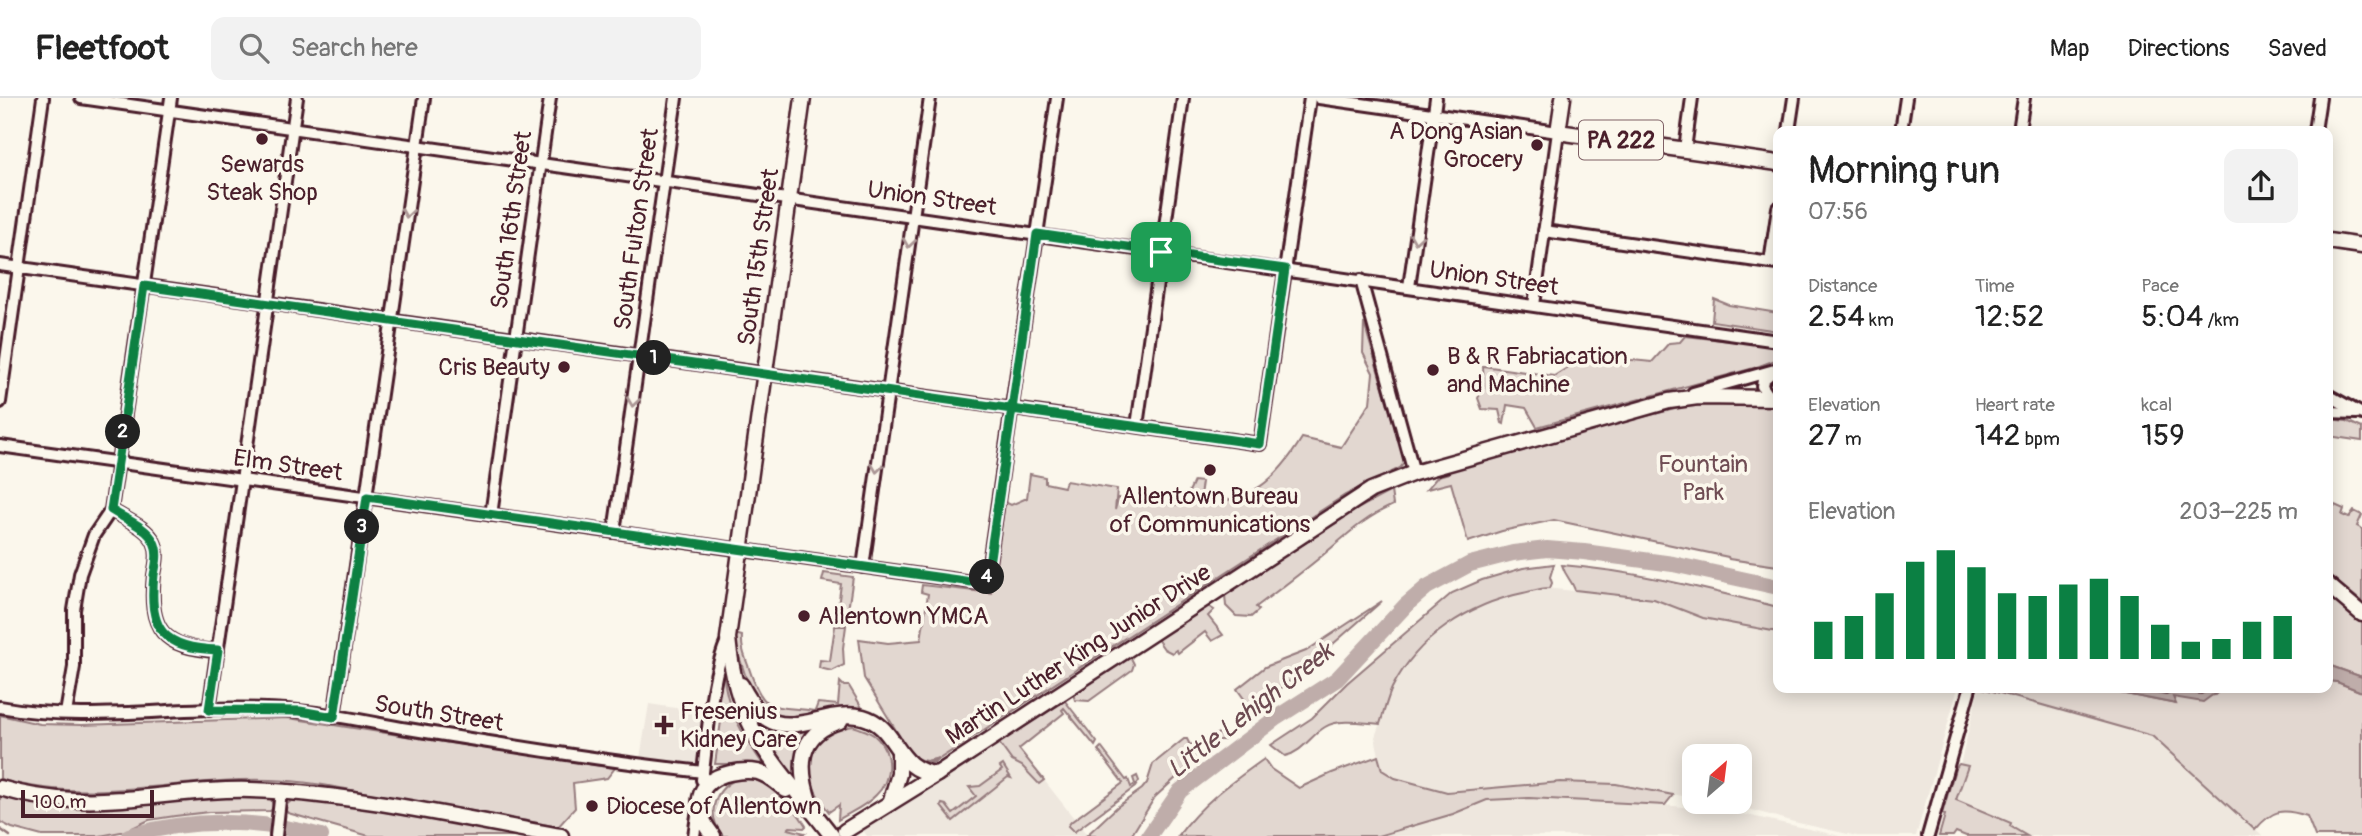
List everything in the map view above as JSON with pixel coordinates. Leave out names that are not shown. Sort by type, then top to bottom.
[{"type":"main road","name":"South 15th Street","points":[[728,638],[803,98]]},
{"type":"main road","name":"PA 222","points":[[1563,98],[1558,132],[1773,162]]},
{"type":"main road","points":[[2333,242],[2362,246]]},
{"type":"main road","name":"Martin Luther King Junior Drive","points":[[838,834],[937,774],[1371,490],[1415,473],[1668,401],[1698,397],[1773,398]]},
{"type":"main road","points":[[2333,589],[2362,614]]},
{"type":"main road","points":[[728,638],[730,666],[740,705],[753,733],[825,836]]},
{"type":"main road","points":[[730,666],[757,711],[770,721],[793,726],[843,715],[864,717],[885,731],[912,767],[928,774],[937,774]]},
{"type":"main road","points":[[811,813],[801,773],[804,754],[814,736],[832,723],[852,720],[885,731]]},
{"type":"main road","points":[[890,803],[899,774],[899,751]]},
{"type":"main road","points":[[703,772],[746,771],[769,776],[838,834]]},
{"type":"main road","points":[[713,836],[703,820],[699,801],[702,791],[711,779],[732,772]]},
{"type":"main road","points":[[0,788],[47,798],[76,800],[211,790],[281,791],[382,804],[561,836]]},
{"type":"street","points":[[0,402],[43,98]]},
{"type":"street","name":"Union Street","points":[[81,98],[1773,340]]},
{"type":"street","points":[[66,713],[74,667],[74,610],[78,582],[87,550],[111,510],[170,98]]},
{"type":"street","points":[[209,710],[296,98]]},
{"type":"street","points":[[334,717],[424,98]]},
{"type":"street","name":"South 16th Street","points":[[491,515],[550,98]]},
{"type":"street","name":"South Fulton Street","points":[[614,532],[676,98]]},
{"type":"street","points":[[863,567],[930,98]]},
{"type":"street","points":[[1012,409],[1057,98]]},
{"type":"street","points":[[1137,426],[1183,98]]},
{"type":"street","points":[[0,265],[1260,444],[1310,98]]},
{"type":"street","points":[[1319,98],[1558,132],[1534,305]]},
{"type":"street","points":[[1409,287],[1436,98]]},
{"type":"street","points":[[1685,149],[1692,98]]},
{"type":"street","points":[[1790,126],[1794,98]]},
{"type":"street","points":[[1902,126],[1906,98]]},
{"type":"street","points":[[2020,126],[2024,98]]},
{"type":"street","points":[[2316,126],[2320,98]]},
{"type":"street","points":[[1544,231],[1773,263]]},
{"type":"street","points":[[1361,280],[1415,473]]},
{"type":"street","points":[[1668,401],[1773,370]]},
{"type":"street","points":[[1773,372],[1762,384],[1763,391],[1773,397]]},
{"type":"street","points":[[1748,397],[1745,384],[1749,377]]},
{"type":"street","points":[[2333,397],[2362,415]]},
{"type":"street","name":"Elm Street","points":[[0,446],[986,584],[1012,409]]},
{"type":"street","points":[[2333,412],[2362,415]]},
{"type":"street","points":[[111,510],[140,528],[154,541],[156,557],[152,602],[160,629],[174,642],[185,646],[218,650]]},
{"type":"street","name":"South 15th Street","points":[[694,836],[721,653],[728,638]]},
{"type":"street","points":[[1928,836],[1969,693]]},
{"type":"street","name":"South Street","points":[[0,707],[66,713],[300,711],[703,772]]},
{"type":"street","points":[[276,836],[281,791]]},
{"type":"shaded area","points":[[1545,588],[1654,599],[1703,618],[1773,631],[1773,693],[1957,693],[1916,836],[1857,836],[1752,810],[1752,744],[1682,744],[1682,796],[1616,784],[1560,782],[1447,792],[1395,778],[1382,770],[1375,737],[1392,689],[1406,665],[1439,631],[1470,610],[1503,597]]},
{"type":"shaded area","points":[[1978,693],[1997,693],[2152,736],[2262,836],[2012,836],[1949,810]]},
{"type":"shaded area","points":[[649,704],[708,713],[699,765],[640,758]]},
{"type":"shaded area","points":[[1001,738],[1039,784],[1044,780],[1088,836],[867,836],[862,829]]},
{"type":"shaded area","points":[[1529,798],[1665,805],[1682,807],[1682,814],[1747,815],[1840,836],[1378,836],[1453,814],[1487,800]]},
{"type":"green space","points":[[1714,299],[1729,305],[1773,312],[1773,330],[1712,321]]},
{"type":"green space","points":[[1364,323],[1402,452],[1404,463],[1400,468],[1345,495],[933,763],[922,765],[910,755],[917,760],[924,762],[939,758],[926,761],[917,759],[905,745],[864,678],[859,639],[888,643],[921,640],[928,594],[921,592],[922,585],[991,593],[1005,502],[1011,505],[1027,498],[1030,474],[1045,477],[1045,483],[1064,487],[1066,481],[1117,489],[1115,510],[1118,498],[1179,505],[1185,500],[1194,481],[1202,482],[1199,502],[1234,499],[1248,493],[1261,486],[1283,466],[1302,438],[1341,447],[1370,403],[1373,373],[1363,353]]},
{"type":"green space","points":[[1685,336],[1773,345],[1773,361],[1537,427],[1526,408],[1507,405],[1504,424],[1499,410],[1482,409],[1478,398],[1484,388],[1483,366],[1554,376],[1570,366],[1573,357],[1652,362],[1669,343],[1680,342]]},
{"type":"green space","name":"Fountain Park","points":[[1773,406],[1773,565],[1729,559],[1554,520],[1502,531],[1468,542],[1451,483],[1427,489],[1438,476],[1449,473],[1448,470],[1683,407]]},
{"type":"green space","points":[[2333,420],[2347,421],[2362,428],[2362,441],[2333,437]]},
{"type":"green space","points":[[1391,491],[1393,505],[1353,530],[1256,607],[1259,610],[1251,617],[1236,616],[1226,606],[1225,595],[1359,508]]},
{"type":"green space","points":[[2333,504],[2344,509],[2342,515],[2349,518],[2354,511],[2362,515],[2357,526],[2362,529],[2362,602],[2333,578]]},
{"type":"green space","points":[[1554,564],[1550,588],[1483,605],[1431,638],[1416,653],[1392,688],[1380,724],[1331,724],[1297,751],[1285,756],[1271,745],[1312,718],[1347,683],[1452,593],[1482,580],[1523,568]]},
{"type":"green space","points":[[1562,565],[1644,576],[1773,606],[1773,631],[1703,618],[1654,599],[1575,590]]},
{"type":"green space","points":[[824,573],[853,577],[846,624],[836,622],[841,584],[822,581]]},
{"type":"green space","points":[[2333,597],[2362,622],[2362,677],[2333,667]]},
{"type":"green space","points":[[1382,601],[1253,711],[1237,689],[1265,667],[1306,651]]},
{"type":"green space","points":[[1208,606],[1214,610],[1208,616],[1223,635],[1212,641],[1205,632],[1178,653],[1176,650],[1172,653],[1164,649],[1157,639]]},
{"type":"green space","points":[[835,626],[846,626],[844,665],[832,671],[819,668],[820,660],[830,661]]},
{"type":"green space","points":[[735,634],[742,636],[744,652],[759,693],[771,704],[815,711],[818,703],[838,705],[840,682],[849,686],[864,711],[791,721],[777,719],[752,696],[738,653]]},
{"type":"green space","points":[[1130,656],[1134,664],[1132,670],[1089,701],[1075,700],[1073,694]]},
{"type":"green space","points":[[724,669],[727,696],[732,710],[744,735],[767,770],[738,764],[715,764],[723,707],[717,706]]},
{"type":"green space","points":[[2333,682],[2362,692],[2362,836],[2315,836],[2307,816],[2284,811],[2273,814],[2255,830],[2152,736],[2000,693],[2120,693],[2175,704],[2172,697],[2333,693]]},
{"type":"green space","points":[[1065,701],[1097,742],[1095,746],[1064,708],[1064,713],[1019,749],[1044,780],[1039,784],[1022,766],[1012,761],[999,743]]},
{"type":"green space","points":[[0,715],[40,724],[82,725],[288,718],[615,768],[607,778],[573,783],[575,808],[558,827],[286,781],[236,780],[134,789],[67,790],[33,787],[0,779]]},
{"type":"green space","points":[[755,715],[821,721],[800,745],[795,759],[797,775],[794,777],[753,719]]},
{"type":"green space","points":[[853,726],[873,734],[883,745],[888,760],[887,775],[885,783],[872,799],[838,820],[839,805],[829,812],[819,798],[809,771],[810,758],[814,747],[822,738]]},
{"type":"green space","points":[[1219,733],[1225,740],[1218,740],[1206,746],[1200,756],[1155,797],[1131,836],[1086,836],[1117,807],[1142,789],[1147,783],[1153,764],[1184,739],[1187,739],[1190,745]]},
{"type":"green space","points":[[1101,747],[1126,780],[1128,779],[1131,787],[1135,784],[1133,778],[1137,776],[1139,781],[1135,787],[1074,832],[1068,826],[1071,822],[1123,783],[1098,750]]},
{"type":"green space","points":[[1378,756],[1382,770],[1395,778],[1447,792],[1560,782],[1616,784],[1673,795],[1665,805],[1529,798],[1487,800],[1453,814],[1378,836],[1178,836],[1207,803],[1264,759],[1271,769],[1299,788]]},
{"type":"green space","points":[[1959,764],[1968,766],[1956,800],[2011,823],[2010,826],[2027,836],[1966,836],[1956,832],[1953,836],[1939,836],[1945,815],[1942,814],[1955,769]]},
{"type":"green space","points":[[1003,765],[1011,778],[1008,777],[953,821],[942,804],[953,814],[976,796],[969,787],[980,786],[1002,770],[1000,767]]},
{"type":"green space","points":[[740,778],[760,782],[778,793],[806,826],[788,829],[805,833],[798,836],[723,836],[714,819],[715,802],[724,788]]},
{"type":"green space","points":[[0,792],[174,797],[270,796],[274,808],[270,811],[209,812],[149,820],[126,831],[100,836],[42,836],[0,822]]},
{"type":"green space","points":[[296,798],[524,836],[369,836],[288,813],[283,808]]},
{"type":"water","points":[[2333,667],[2362,677],[2362,692],[2333,682]]},
{"type":"water","points":[[2120,693],[2215,693],[2203,702],[2173,697],[2176,704]]},
{"type":"waterway","name":"Little Lehigh Creek","points":[[1149,836],[1180,791],[1276,718],[1337,679],[1406,605],[1427,587],[1470,564],[1513,553],[1547,549],[1673,564],[1773,586]]},
{"type":"waterway","name":"Little Lehigh Creek","points":[[129,836],[176,826],[225,823],[273,826],[321,836]]},
{"type":"waterway","points":[[0,829],[10,836]]},
{"type":"place","name":"Sewards Steak Shop","points":[[262,139]]},
{"type":"place","name":"A Dong Asian Grocery","points":[[1537,145]]},
{"type":"place","name":"Cris Beauty","points":[[564,367]]},
{"type":"place","name":"B & R Fabriacation and Machine","points":[[1433,370]]},
{"type":"place","name":"Allentown Bureau of Communications","points":[[1210,470]]},
{"type":"place","name":"Allentown YMCA","points":[[804,616]]},
{"type":"place","name":"Fresenius Kidney Care","points":[[664,725]]},
{"type":"place","name":"Diocese of Allentown","points":[[592,806]]},
{"type":"route","points":[[1161,252],[1037,234],[1012,409],[144,286],[111,510],[140,528],[154,541],[156,557],[152,602],[160,629],[174,642],[185,646],[218,650],[209,710],[300,711],[334,717],[367,497],[986,584],[1012,409],[1260,444],[1285,269],[1161,252]]}]
